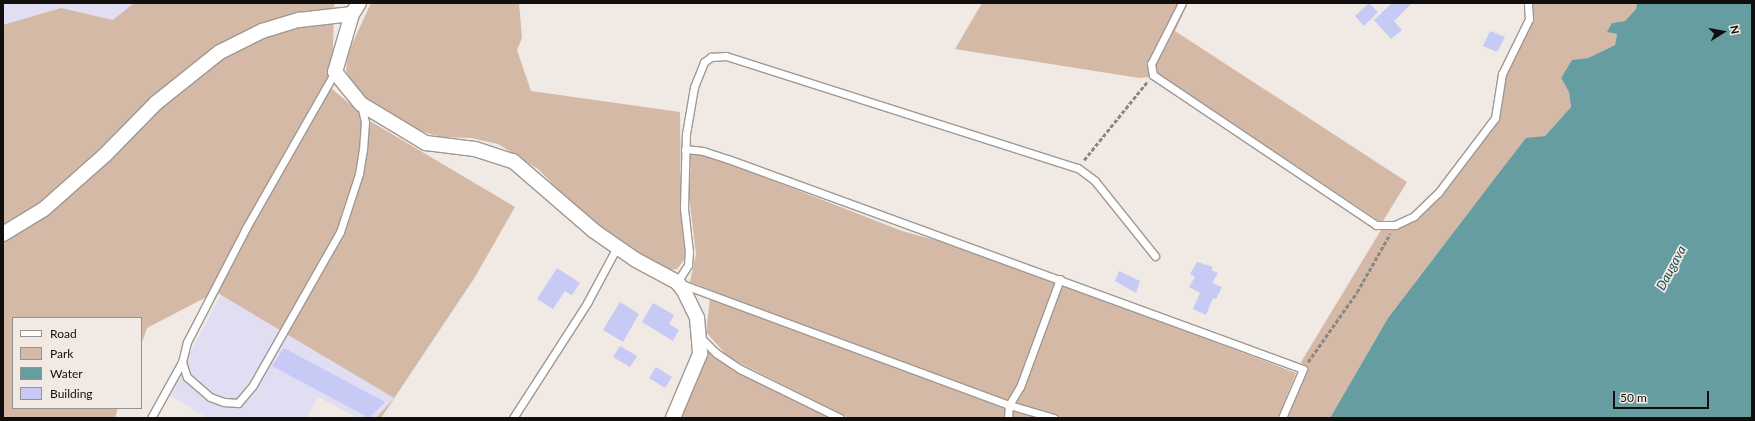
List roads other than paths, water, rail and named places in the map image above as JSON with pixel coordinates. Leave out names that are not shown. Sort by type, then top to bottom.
[{"type":"street","points":[[3,234],[44,209],[106,155],[156,103],[220,52],[262,31],[299,20],[355,8],[335,72],[361,104],[426,143],[475,149],[513,161],[594,231],[617,247],[677,282],[691,302],[700,337],[694,373],[673,418]]},
{"type":"lane","points":[[1182,3],[1151,64],[1153,75],[1376,225],[1395,225],[1414,216],[1438,193],[1495,118],[1502,74],[1529,19],[1528,3]]},
{"type":"lane","points":[[1054,418],[1010,405],[677,282],[688,265],[689,252],[684,208],[685,149],[698,72],[704,62],[719,55],[843,91],[1078,168],[1095,181],[1155,256]]},
{"type":"lane","points":[[151,418],[182,362],[187,342],[246,228],[335,72]]},
{"type":"lane","points":[[182,362],[187,377],[210,397],[224,402],[238,403],[254,385],[340,232],[359,174],[363,150],[365,122],[361,104]]},
{"type":"lane","points":[[685,149],[703,151],[728,159],[1303,369],[1282,418]]},
{"type":"lane","points":[[513,418],[587,303],[617,247]]},
{"type":"lane","points":[[1008,418],[1010,405],[1020,387],[1060,279]]},
{"type":"lane","points":[[700,337],[716,353],[740,369],[840,418]]},
{"type":"water","name":"Daugava","points":[[1637,3],[1752,3],[1752,418],[1330,418],[1388,318],[1498,174],[1526,138],[1545,136],[1571,107],[1569,92],[1561,78],[1572,60],[1588,58],[1615,45],[1617,34],[1607,32],[1612,23],[1625,21],[1636,9]]}]
